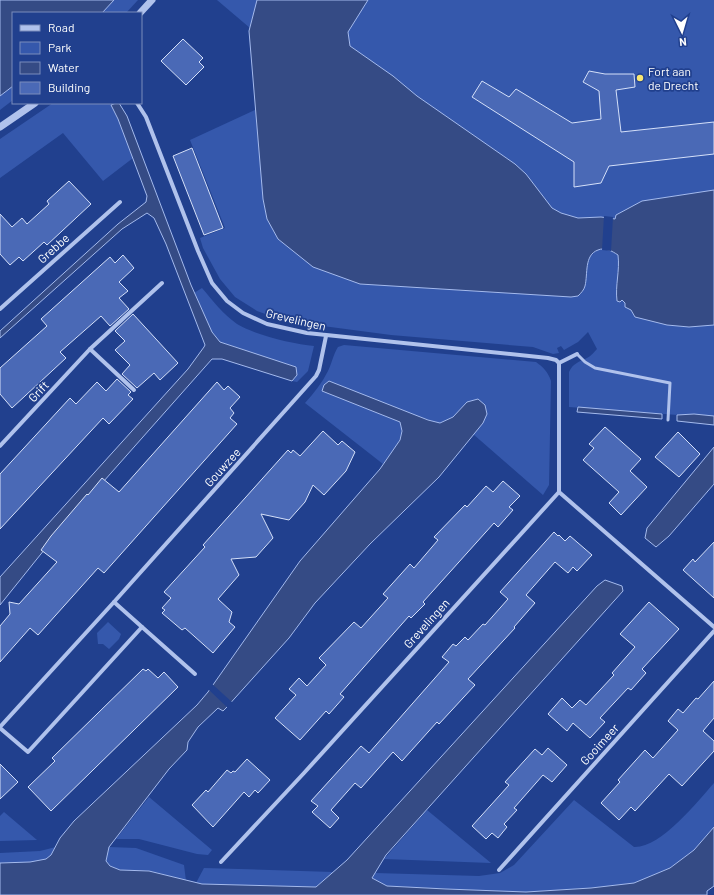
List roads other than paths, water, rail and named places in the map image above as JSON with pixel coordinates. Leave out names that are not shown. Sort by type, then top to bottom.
[{"type":"street","points":[[141,12],[152,0]]},
{"type":"street","points":[[0,127],[34,104]]},
{"type":"street","name":"Grevelingen","points":[[138,104],[146,117],[212,283],[227,301],[243,313],[268,324],[307,333],[548,358],[556,360],[559,363]]},
{"type":"street","name":"Grebbe","points":[[0,309],[120,202]]},
{"type":"street","name":"Grift","points":[[0,446],[90,349],[162,283]]},
{"type":"street","name":"Gouwzee","points":[[142,627],[28,752],[0,727],[316,376],[319,370],[326,336]]},
{"type":"street","points":[[90,349],[134,390]]},
{"type":"street","points":[[577,354],[559,363],[559,492],[714,627]]},
{"type":"street","name":"Grevelingen","points":[[221,862],[304,773],[559,492]]},
{"type":"street","points":[[114,602],[195,674]]},
{"type":"street","name":"Gooimeer","points":[[500,870],[714,631]]},
{"type":"lane","points":[[577,354],[585,362],[595,368],[670,383],[668,420]]},
{"type":"water","points":[[0,0],[114,0],[103,12],[12,12],[12,87],[0,96]]},
{"type":"water","points":[[257,0],[368,0],[348,32],[350,46],[393,76],[417,96],[515,164],[526,174],[552,208],[561,213],[578,218],[601,217],[615,219],[616,215],[642,201],[714,190],[714,325],[689,327],[667,325],[635,317],[631,310],[625,307],[625,303],[622,300],[620,302],[617,301],[618,255],[606,249],[598,250],[590,256],[587,265],[584,289],[578,296],[571,297],[360,284],[313,267],[278,239],[267,219],[263,199],[249,31]]},
{"type":"water","points":[[120,104],[127,116],[191,285],[212,332],[220,342],[296,367],[297,375],[292,381],[222,359],[212,359],[57,534],[0,605],[0,577],[188,369],[205,345],[166,244],[154,218],[147,213],[122,229],[0,338],[0,331],[118,224],[146,202],[147,196],[118,119],[111,105]]},
{"type":"water","points":[[329,381],[428,420],[440,423],[453,417],[467,402],[478,399],[485,405],[487,414],[483,423],[439,477],[370,544],[315,603],[289,638],[226,708],[223,711],[218,708],[198,727],[188,742],[187,750],[169,769],[109,847],[106,861],[110,866],[120,870],[149,871],[202,884],[316,887],[347,860],[597,586],[605,580],[622,586],[623,591],[386,855],[372,878],[387,886],[526,892],[591,888],[634,883],[670,868],[694,850],[714,827],[714,886],[707,891],[707,895],[0,895],[0,863],[30,862],[46,859],[51,855],[60,838],[74,821],[197,705],[208,692],[300,561],[380,469],[400,440],[402,431],[400,422],[322,391],[324,385]]},
{"type":"water","points":[[578,407],[662,414],[662,419],[577,412]]},
{"type":"water","points":[[694,414],[714,416],[714,425],[677,421],[677,415]]},
{"type":"water","points":[[714,447],[714,484],[669,536],[656,547],[645,538],[647,528]]},
{"type":"place","name":"Fort aan de Drecht","points":[[640,78]]}]
